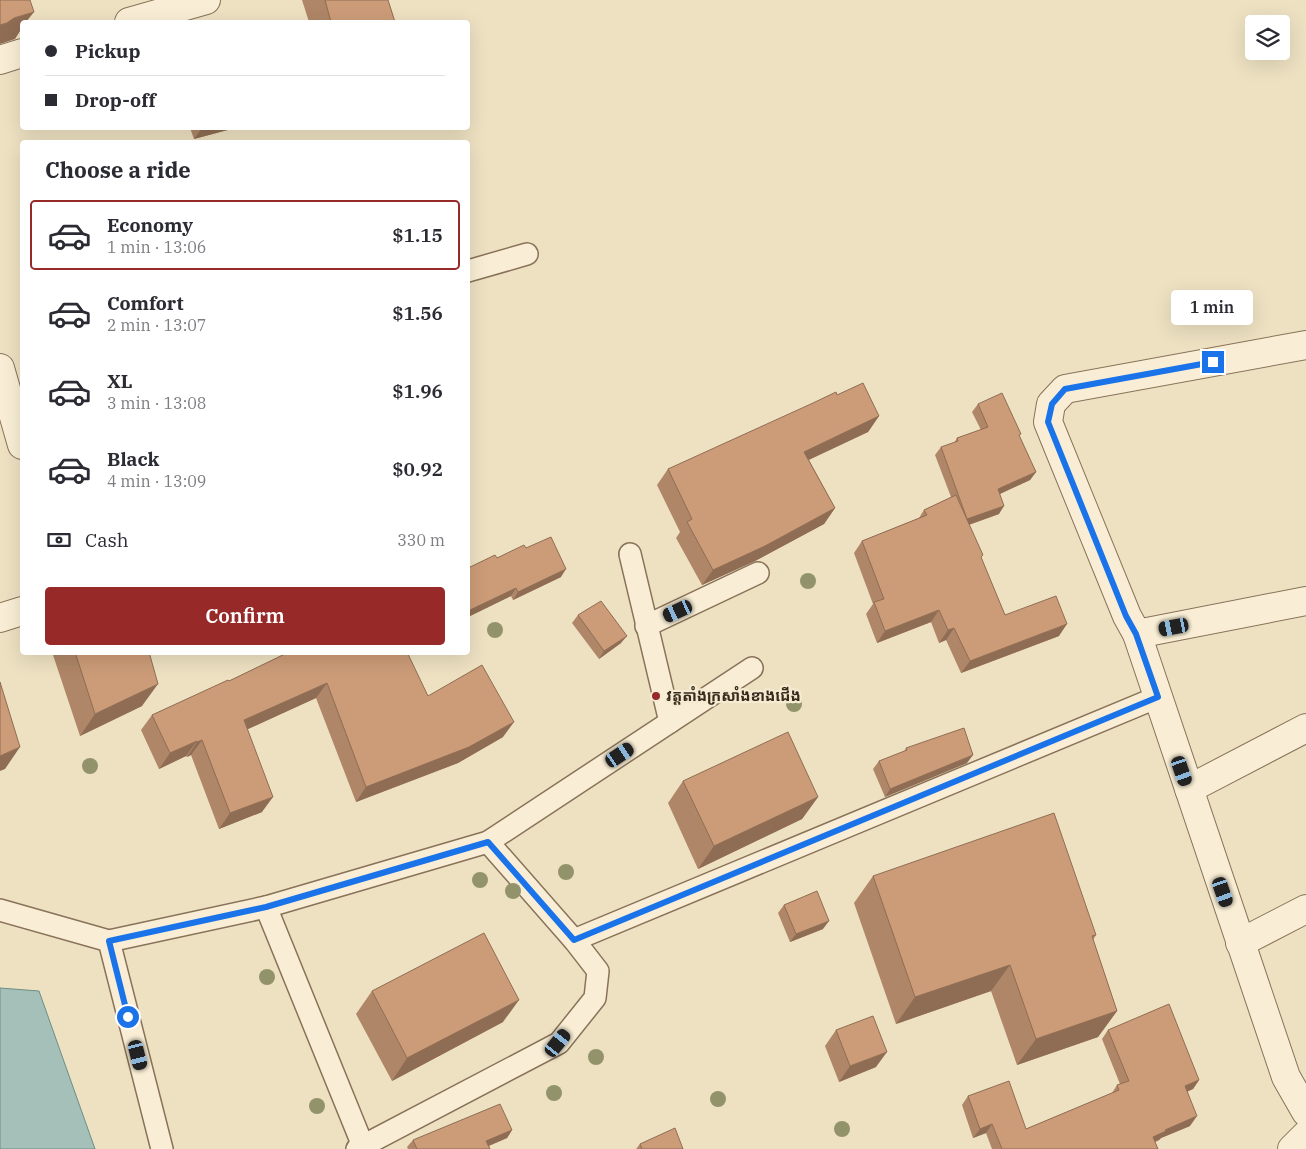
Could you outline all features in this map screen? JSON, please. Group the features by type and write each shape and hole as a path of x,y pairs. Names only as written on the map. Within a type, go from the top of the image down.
{"street":[{"path":"136,20 206,0"},
{"path":"0,60 20,54"},
{"path":"1306,346 1065,389 1052,404 1048,422 1126,616 1136,634 1286,1077 1306,1112"},
{"path":"0,368 16,400 20,430"},
{"path":"1136,634 1306,600"},
{"path":"0,618 20,612"},
{"path":"1189,789 1306,728"},
{"path":"1240,943 1306,909"},
{"path":"1292,1149 1306,1135"}],"lane":[{"path":"470,270 527,254"},
{"path":"630,554 670,722"},
{"path":"646,626 758,573"},
{"path":"0,910 109,941 266,907 488,842 752,668"},
{"path":"574,940 1158,697"},
{"path":"266,907 360,1148 558,1043 595,998 598,972 574,940 488,842"},
{"path":"109,941 162,1149"}],"water":[{"path":"0,988 39,991 95,1149 0,1149"}],"building":[{"path":"0,0 30,0 34,12 14,18 0,25"},
{"path":"325,0 388,0 394,20 330,20"},
{"path":"863,383 879,416 804,452 835,508 765,546 713,570 687,522 692,519 668,469 836,392 837,395"},
{"path":"1002,393 1036,472 998,489 1004,506 967,519 941,447 958,441 957,438 988,427 978,404"},
{"path":"956,495 983,555 981,557 1005,615 1056,596 1067,624 970,661 954,628 948,630 939,610 885,631 874,602 884,599 862,541 927,515 924,510"},
{"path":"551,537 566,569 518,592 516,588 470,610 470,567 495,555 497,558 524,545 526,548"},
{"path":"601,601 627,636 604,651 578,615"},
{"path":"76,655 150,655 158,684 95,714"},
{"path":"283,655 408,655 428,696 482,665 514,722 469,747 366,787 327,683 244,720 273,797 230,813 202,740 170,753 152,715"},
{"path":"0,682 20,747 0,756"},
{"path":"964,728 973,755 890,789 879,761 907,750 906,748"},
{"path":"788,732 818,797 714,846 683,781"},
{"path":"1054,813 1096,935 1092,936 1117,1011 1036,1039 1010,965 915,997 873,876"},
{"path":"817,891 829,921 796,934 784,905"},
{"path":"484,933 519,1000 407,1058 372,991"},
{"path":"1169,1004 1199,1080 1185,1086 1197,1116 1153,1137 1158,1149 1002,1149 992,1124 980,1129 968,1096 1009,1081 1026,1129 1119,1090 1117,1085 1129,1081 1108,1030"},
{"path":"873,1016 887,1052 850,1066 836,1030"},
{"path":"500,1104 512,1130 486,1141 490,1149 417,1149 413,1140"},
{"path":"675,1128 683,1149 642,1149 640,1144"}],"place":[{"name":"វត្តតាំងក្រសាំងខាងជើង","path":"656,696"}],"route":[{"path":"128,1017 109,941 266,907 488,842 574,940 1158,697 1136,634 1126,616 1048,422 1052,404 1065,389 1213,362"}]}
